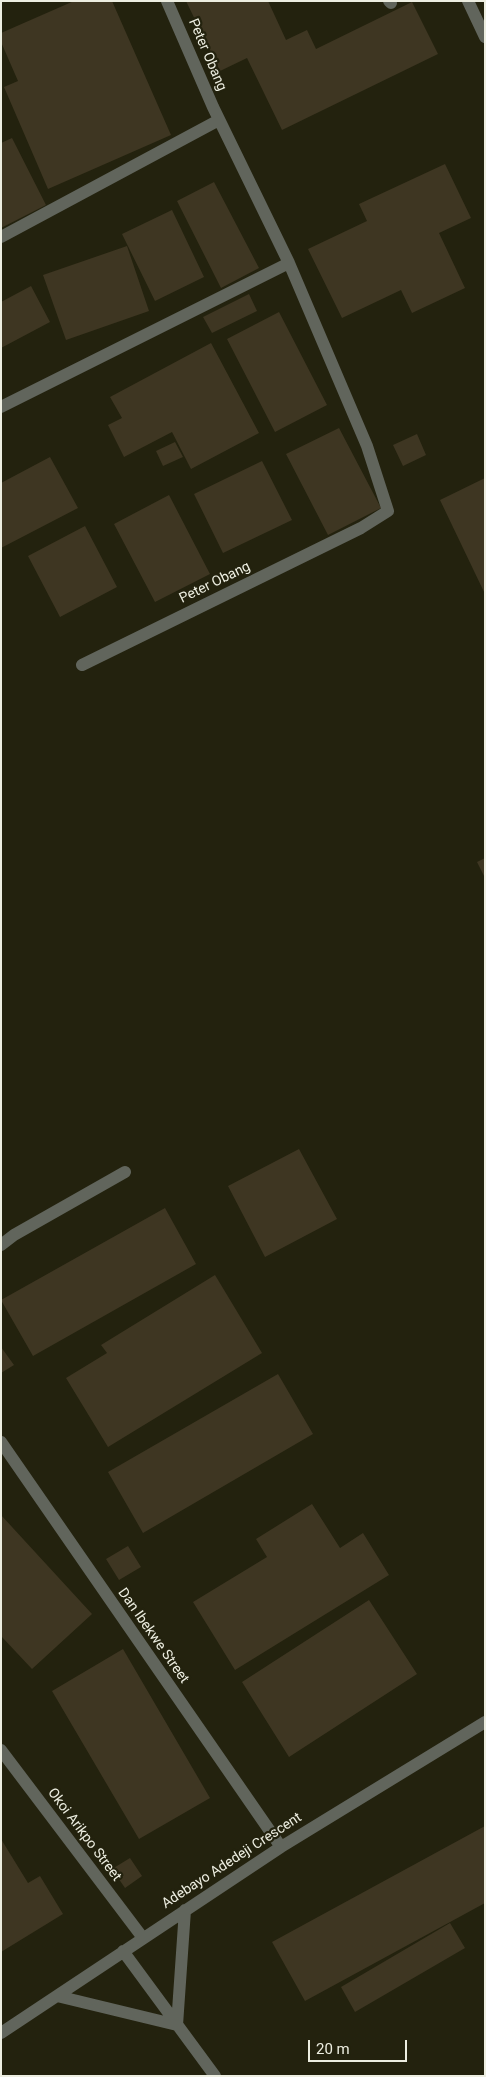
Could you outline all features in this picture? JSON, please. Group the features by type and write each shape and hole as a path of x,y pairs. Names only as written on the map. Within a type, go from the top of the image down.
{"street":[{"name":"Peter Obang","path":"82,665 361,528 388,511 367,446 289,263 219,120 167,1"},
{"path":"468,1 485,37"},
{"path":"1,237 219,120"},
{"path":"1,407 289,263"},
{"path":"1,1245 14,1235 125,1172"},
{"name":"Dan Ibekwe Street","path":"1,1442 281,1847"},
{"name":"Adebayo Adedeji Crescent","path":"1,2033 281,1847 485,1722"},
{"name":"Okoi Arikpo Street","path":"1,1750 143,1938"},
{"path":"178,2025 185,1910"},
{"path":"123,1951 215,2076"},
{"path":"56,1996 178,2025"}],"building":[{"path":"74,1 112,1 171,135 48,189 4,87 18,81 1,42 1,33"},
{"path":"186,1 268,1 286,40 307,30 316,49 412,2 438,54 282,130 247,58 220,71"},
{"path":"12,138 46,205 1,228 1,143"},
{"path":"445,164 471,218 439,233 465,288 412,313 401,290 342,318 308,249 367,221 359,204"},
{"path":"214,182 259,268 221,288 177,201"},
{"path":"172,210 204,277 155,301 122,234"},
{"path":"127,246 149,311 66,340 43,275"},
{"path":"31,286 50,322 1,348 1,302"},
{"path":"249,294 257,311 212,333 203,317"},
{"path":"279,312 327,405 275,432 227,339"},
{"path":"211,343 259,433 191,469 172,432 124,457 108,425 122,418 110,397"},
{"path":"339,428 381,508 328,535 286,454"},
{"path":"417,434 426,455 403,466 393,445"},
{"path":"175,442 183,457 163,466 156,451"},
{"path":"50,457 78,508 1,548 1,483"},
{"path":"262,461 292,520 223,553 194,494"},
{"path":"485,478 485,594 440,500"},
{"path":"169,495 210,574 155,602 114,524"},
{"path":"85,526 117,587 60,617 28,556"},
{"path":"485,858 485,878 477,862"},
{"path":"299,1149 337,1219 265,1257 228,1186"},
{"path":"165,1208 196,1264 33,1356 1,1300"},
{"path":"215,1275 262,1353 108,1447 66,1378 107,1353 101,1345"},
{"path":"1,1347 14,1365 1,1373"},
{"path":"278,1374 313,1434 143,1533 108,1472"},
{"path":"312,1504 340,1548 363,1533 389,1575 235,1670 193,1602 267,1557 256,1539"},
{"path":"1,1515 92,1614 32,1669 1,1636"},
{"path":"128,1546 141,1567 119,1580 106,1559"},
{"path":"369,1600 417,1674 289,1757 242,1682"},
{"path":"123,1649 210,1798 139,1839 52,1691"},
{"path":"485,1826 485,1903 305,2001 272,1942"},
{"path":"1,1839 28,1883 40,1876 63,1914 1,1952"},
{"path":"130,1858 142,1876 125,1888 112,1869"},
{"path":"450,1923 465,1948 355,2012 341,1987"}]}
